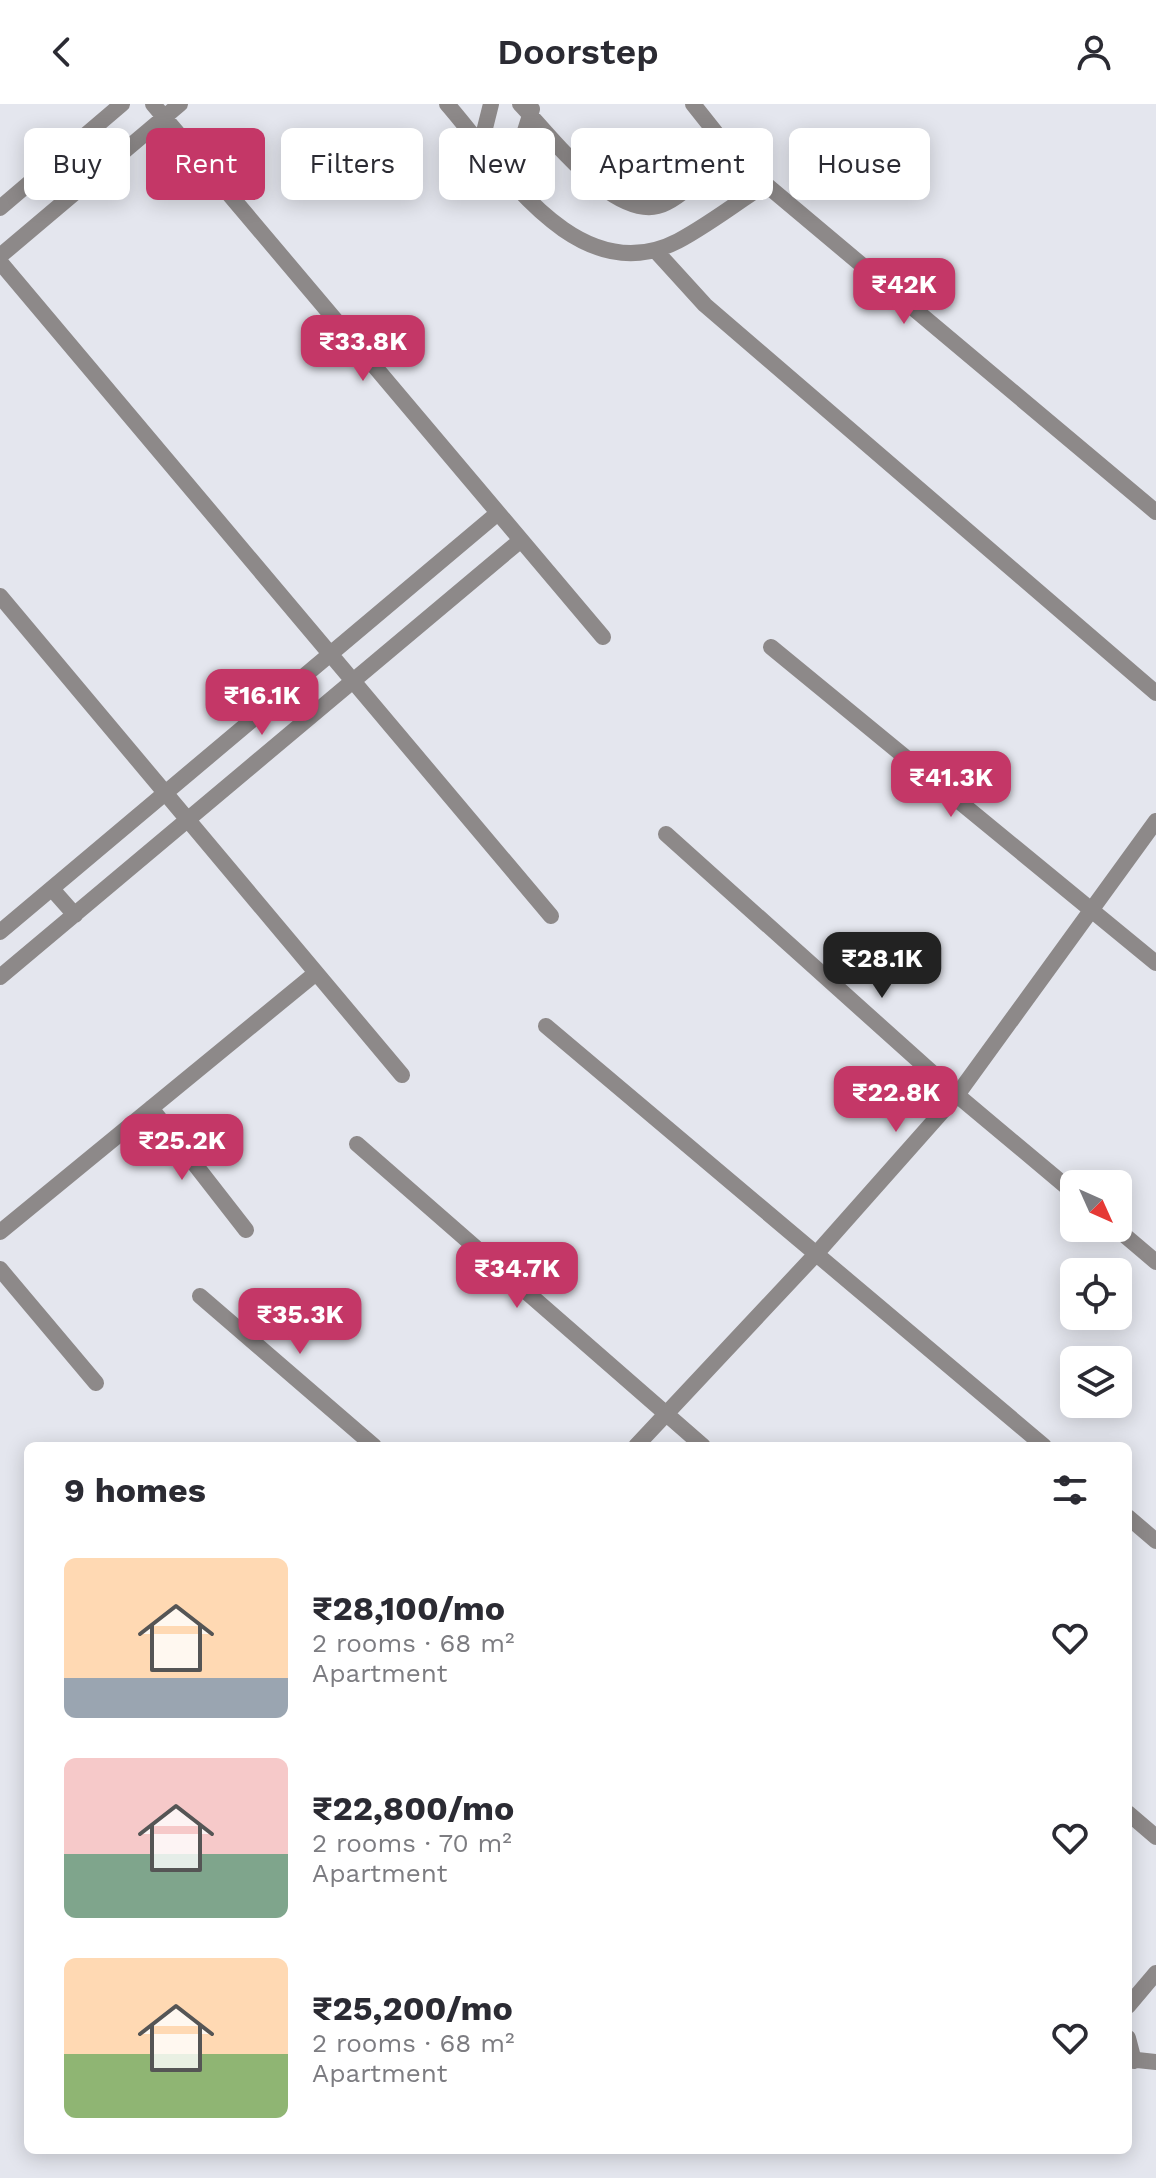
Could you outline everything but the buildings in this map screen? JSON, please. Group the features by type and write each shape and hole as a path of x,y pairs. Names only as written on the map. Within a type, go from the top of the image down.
{"street":[{"path":"0,208 122,104"},
{"path":"153,104 603,637"},
{"path":"180,104 0,259 551,916"},
{"path":"447,104 467,128"},
{"path":"485,128 491,104"},
{"path":"693,104 711,128"},
{"path":"528,108 571,152"},
{"path":"523,128 528,108"},
{"path":"773,191 1156,512"},
{"path":"532,200 569,237 626,253 655,250 677,242 741,200"},
{"path":"617,200 644,208 670,200"},
{"path":"655,250 705,305 1156,693"},
{"path":"0,932 498,513"},
{"path":"0,977 521,540"},
{"path":"0,596 402,1075"},
{"path":"771,647 1094,909 1156,963"},
{"path":"640,1442 816,1254 957,1095 1156,821"},
{"path":"666,834 957,1095 1060,1181"},
{"path":"52,889 75,915"},
{"path":"0,1232 316,973"},
{"path":"546,1026 1039,1442"},
{"path":"151,1108 246,1230"},
{"path":"357,1144 699,1442"},
{"path":"1132,1242 1156,1262"},
{"path":"0,1269 96,1383"},
{"path":"200,1296 369,1442"},
{"path":"1132,1520 1156,1541"},
{"path":"1132,1816 1156,1837"},
{"path":"1132,2001 1156,1973"},
{"path":"1132,2060 1156,2062"}]}
